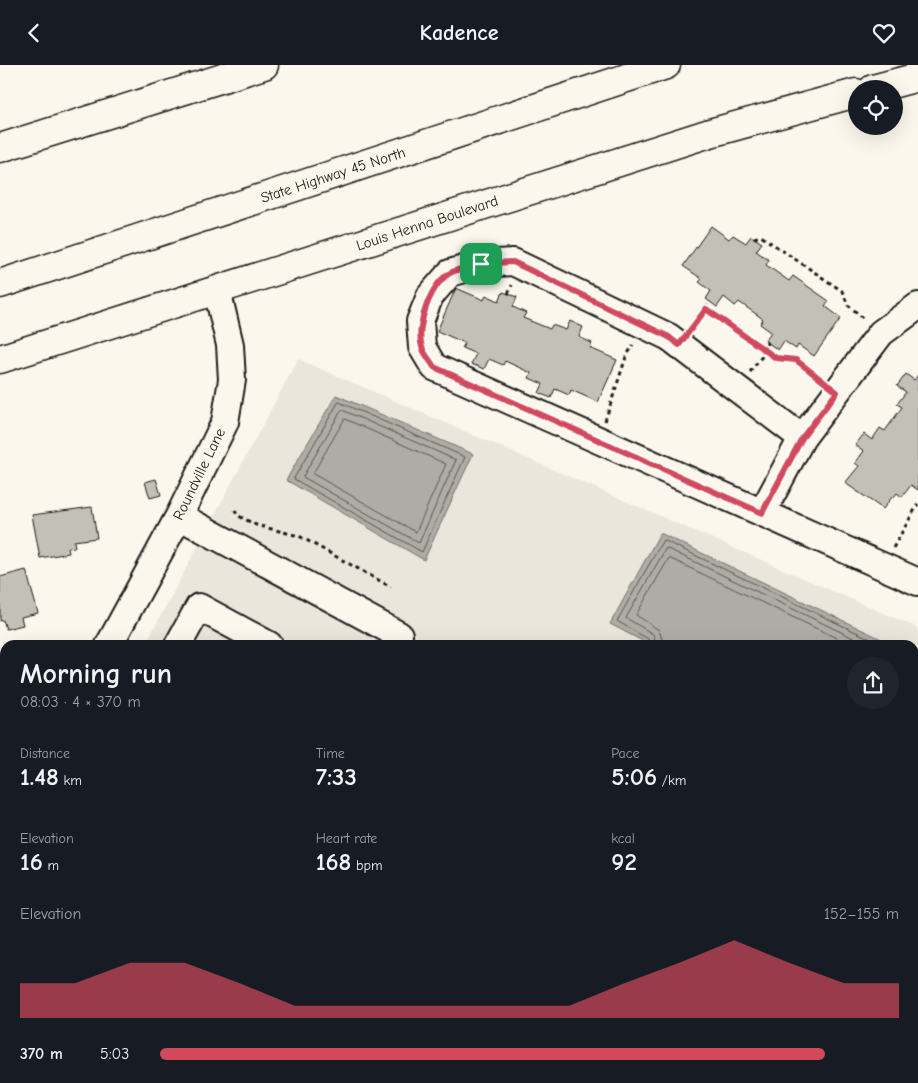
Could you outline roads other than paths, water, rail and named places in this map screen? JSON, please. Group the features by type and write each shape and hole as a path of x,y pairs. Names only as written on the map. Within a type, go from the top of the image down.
{"main road":[{"path":"0,147 264,65"},
{"name":"State Highway 45 North","path":"0,284 666,65"},
{"path":"903,81 918,77"},
{"name":"Louis Henna Boulevard","path":"0,359 710,133 848,95"}],"street":[{"path":"802,438 669,337 513,262 481,264 450,273 430,296 420,321 422,347 434,367 918,582"},
{"name":"Roundville Lane","path":"112,640 179,516 225,422 232,380 231,354 217,290"},
{"path":"762,513 802,438 881,333 918,306"},
{"path":"179,516 400,635 397,640"},
{"path":"181,640 199,607 261,640"}],"water":[{"path":"336,395 473,454 424,560 286,480"},
{"path":"660,533 884,640 640,640 610,624"}]}
